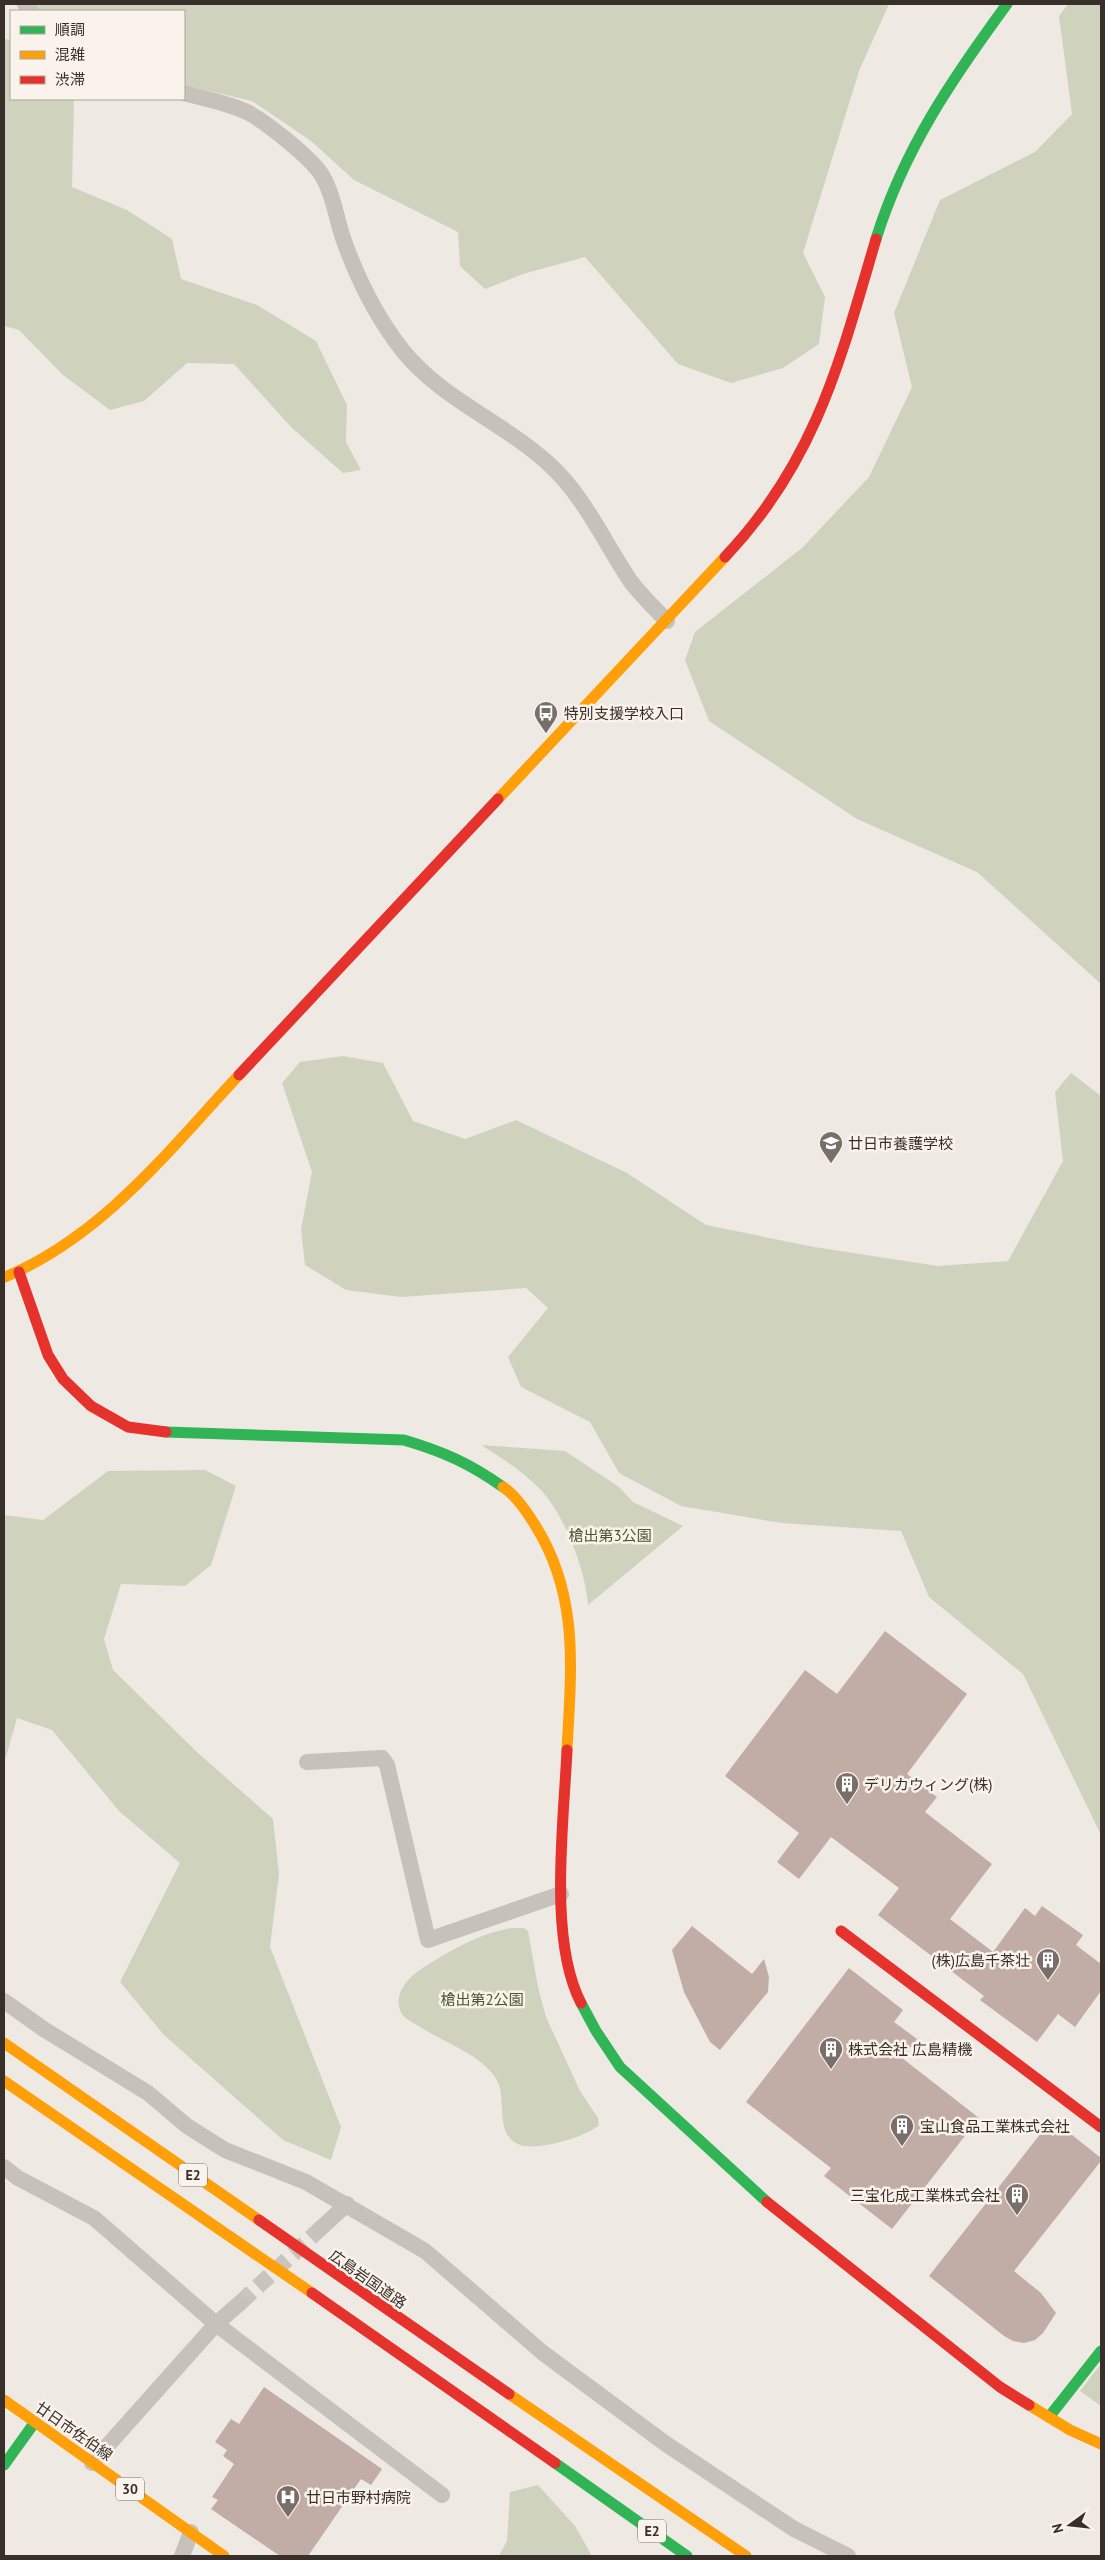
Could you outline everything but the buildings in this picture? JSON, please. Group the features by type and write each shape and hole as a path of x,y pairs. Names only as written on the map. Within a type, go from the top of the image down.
{"main road":[{"path":"4,1278 53,1255 76,1240 119,1203 749,532 794,466 828,394 894,187 910,150 952,80 1007,4"},
{"path":"19,1272 41,1337 63,1380 91,1406 128,1426 167,1432 404,1440 442,1451 473,1466 508,1490 531,1518 550,1548 562,1581 568,1618 570,1658 561,1894 568,1964 576,1993 596,2031 620,2067 760,2196 1000,2387 1049,2417 1101,2444"},
{"path":"841,1931 1101,2127"},
{"name":"広島岩国道路","path":"4,2042 447,2352 718,2536"},
{"name":"E2","path":"4,2080 363,2328 687,2556"},
{"path":"1049,2417 1101,2351"},
{"name":"廿日市佐伯線","path":"4,2400 224,2556"},
{"path":"4,2465 35,2422"},
{"path":"718,2536 746,2556"},
{"path":"718,2536 760,2556"}],"street":[{"path":"185,93 218,102 249,114 300,151 323,176 334,204 342,237 366,294 402,350 424,375 449,395 515,437 549,464 567,482 582,502 633,583 667,621"},
{"path":"307,1762 382,1758 387,1765 428,1940 561,1894"},
{"path":"4,2001 45,2030 148,2093 187,2126 225,2150 306,2182 347,2204 424,2251 543,2353 666,2444 794,2528 848,2556"},
{"path":"4,2167 18,2178 94,2218 216,2324 442,2495"},
{"path":"320,2229 347,2204"},
{"path":"92,2463 216,2324 240,2303"},
{"path":"182,2556 190,2532"}],"green space":[{"path":"32,4 889,4 859,71 803,253 825,297 819,344 783,368 731,383 678,364 585,257 523,274 485,289 460,266 458,232 354,180 311,141 252,101 185,85 185,10 39,10"},
{"path":"1068,4 1101,4 1101,984 977,872 857,819 709,721 685,660 695,632 802,548 869,477 912,387 894,313 940,200 1035,152 1072,114 1059,16"},
{"path":"4,39 10,40 10,100 74,100 72,187 127,210 172,239 181,279 257,305 316,341 347,405 346,442 361,470 343,473 291,427 234,364 187,363 144,401 110,410 63,375 19,330 4,326"},
{"path":"343,1056 383,1063 413,1121 465,1139 516,1120 627,1173 706,1225 814,1247 938,1266 1008,1261 1063,1161 1055,1092 1071,1073 1101,1096 1101,1835 1023,1674 929,1597 901,1531 781,1523 681,1506 619,1473 590,1422 521,1387 508,1357 548,1308 526,1288 401,1297 346,1290 305,1265 301,1229 312,1172 282,1083 300,1062"},
{"name":"槍出第3公園","path":"481,1445 565,1451 619,1487 633,1502 683,1526 588,1605 578,1560 565,1528 549,1500 526,1476"},
{"path":"205,1470 236,1486 211,1565 185,1586 121,1584 104,1639 113,1670 198,1753 273,1819 279,1874 270,1947 341,2127 331,2160 283,2140 164,2035 120,1982 180,1863 119,1811 52,1730 17,1718 4,1764 4,1515 43,1520 108,1471"},
{"name":"槍出第2公園","path":"512,1928 524,1928 528,1931 538,1987 546,2017 580,2091 598,2118 599,2125 593,2130 573,2138 538,2146 520,2145 511,2140 503,2124 499,2085 488,2068 469,2054 407,2019 399,2008 402,1989 410,1978 420,1970 464,1944 488,1934"},
{"path":"1101,2364 1101,2406 1080,2391"},
{"path":"538,2485 575,2526 592,2556 499,2556 507,2541 510,2492"}],"tunnel":[{"path":"240,2303 320,2229"}],"traffic: fast":[{"path":"876,239 887,206 915,145 931,116 967,60 1007,4"},
{"path":"166,1432 404,1440 456,1459 503,1487"},
{"path":"581,2003 596,2031 620,2067 767,2202"},
{"path":"1049,2417 1101,2351"},
{"path":"4,2465 35,2422"},
{"path":"555,2463 687,2556"}],"traffic: slow":[{"path":"498,799 725,557"},
{"path":"5,1277 40,1260 73,1239 103,1215 160,1162 239,1075"},
{"path":"503,1487 517,1499 535,1525 560,1579 566,1606 569,1634 570,1691 567,1750"},
{"path":"4,2043 259,2220"},
{"path":"4,2081 312,2293"},
{"path":"509,2394 746,2556"},
{"path":"4,2400 224,2556"},
{"path":"1029,2405 1070,2430 1101,2444"}],"traffic: jam":[{"path":"725,557 756,521 782,484 803,446 821,408 836,368 876,239"},
{"path":"239,1075 498,799"},
{"path":"19,1272 48,1355 63,1379 91,1406 128,1427 166,1432"},
{"path":"567,1750 561,1845 561,1914 564,1947 571,1977 581,2003"},
{"path":"841,1931 1101,2127"},
{"path":"767,2202 1000,2387 1029,2405"},
{"path":"259,2220 509,2394"},
{"path":"312,2293 555,2463"}],"place":[{"name":"特別支援学校入口","path":"546,734"},
{"name":"廿日市養護学校","path":"831,1164"},
{"name":"デリカウィング(株)","path":"847,1805"},
{"name":"(株)広島千茶壮","path":"1048,1981"},
{"name":"株式会社 広島精機","path":"831,2070"},
{"name":"宝山食品工業株式会社","path":"902,2147"},
{"name":"三宝化成工業株式会社","path":"1017,2216"},
{"name":"廿日市野村病院","path":"288,2518"}]}
